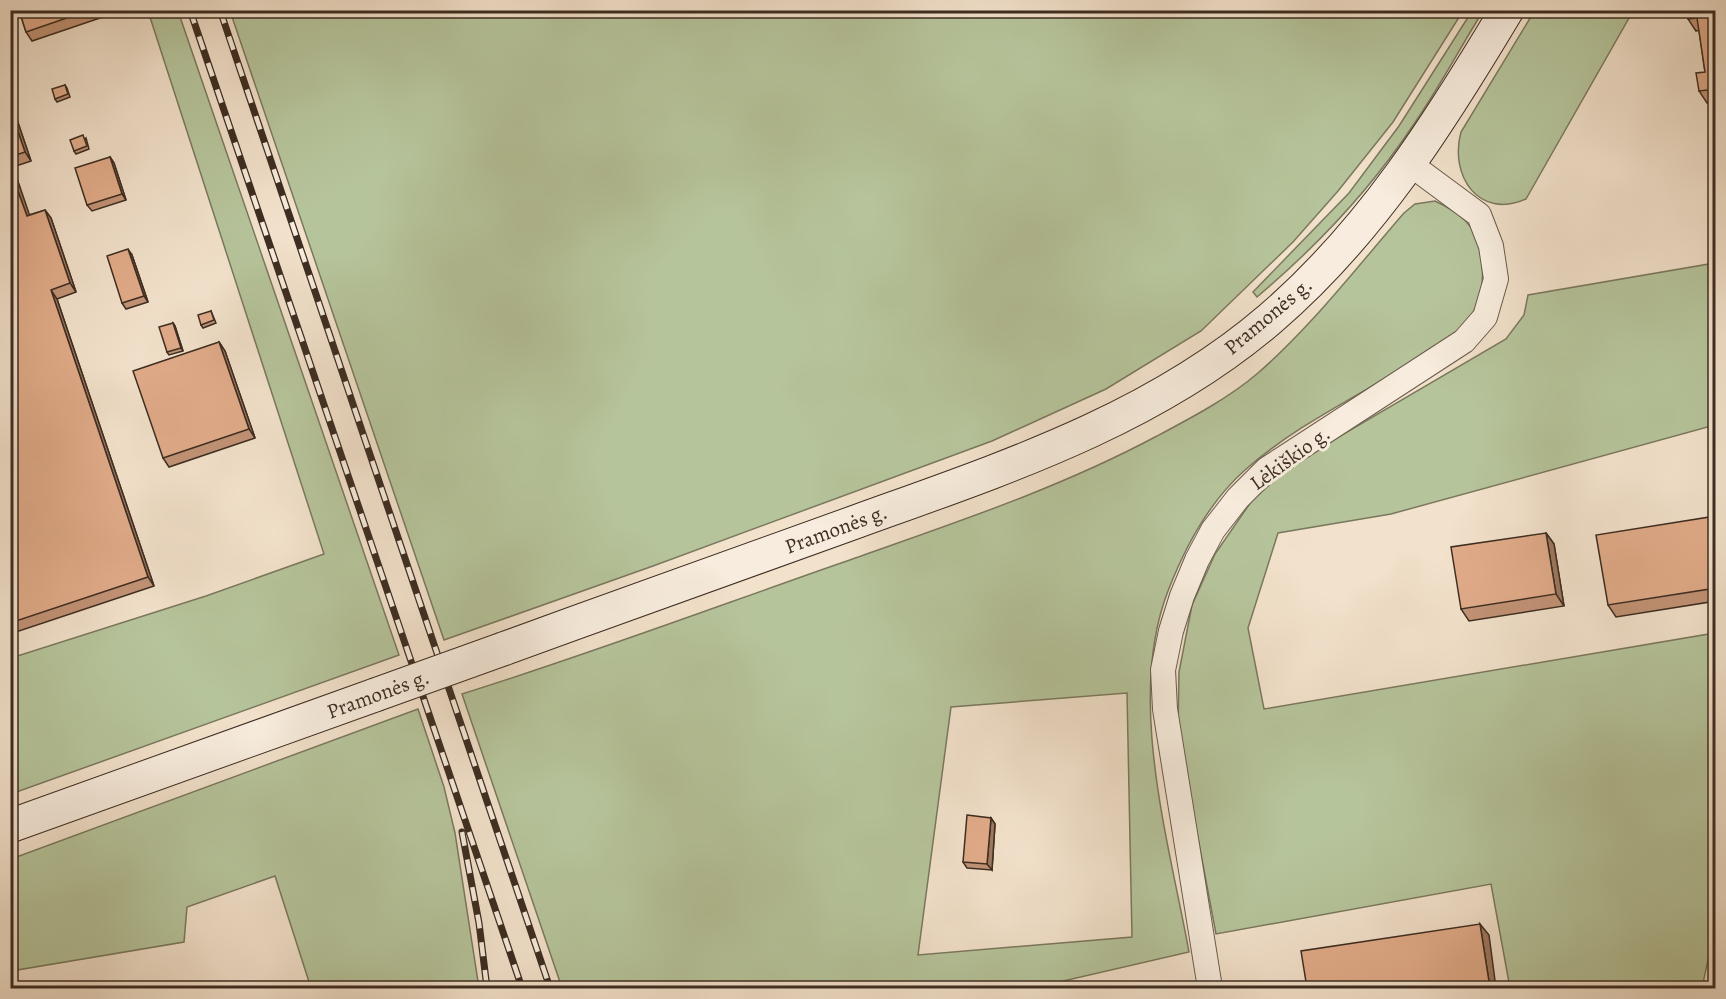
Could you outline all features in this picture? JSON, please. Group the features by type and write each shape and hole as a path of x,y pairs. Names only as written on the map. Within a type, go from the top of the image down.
{"main road":[{"name":"Pramonės g.","path":"10,826 1001,470 1116,419 1192,375 1269,320 1337,253 1410,164 1508,10"}],"street":[{"name":"Lėkiškio g.","path":"1210,988 1165,709 1163,670 1171,631 1197,560 1213,530 1238,498 1267,469 1464,341 1485,317 1496,279 1491,246 1479,215 1410,164"}],"green space":[{"path":"230,10 1463,11 1393,122 1338,191 1293,242 1201,331 1106,389 992,441 444,640"},
{"path":"1535,10 1633,11 1526,199 1509,204 1494,204 1482,199 1471,190 1464,178 1459,164 1458,148 1461,132"},
{"path":"148,11 178,11 399,655 11,794 11,658 206,596 324,554"},
{"path":"1472,11 1483,11 1432,96 1380,171 1342,216 1257,297 1253,292 1349,193 1399,126"},
{"path":"1435,201 1444,205 1466,221 1476,235 1483,273 1479,300 1471,316 1457,332 1421,358 1298,430 1245,470 1232,482 1210,510 1182,558 1168,591 1156,633 1151,677 1151,723 1162,818 1189,952 1033,988 562,988 462,694 605,647 961,520 1041,490 1157,436 1222,399 1258,373 1316,316 1404,213 1415,204","holes":["1127,693 1132,937 918,955 951,707"]},
{"path":"1715,263 1715,425 1391,514 1278,533 1248,628 1264,709 1715,633 1716,922 1702,988 1510,988 1491,884 1216,934 1178,732 1179,672 1192,605 1215,554 1253,499 1299,460 1506,339 1524,315 1528,295"},
{"path":"418,709 444,787 455,833 479,988 311,988 275,876 187,907 184,942 11,971 11,859"}],"building":[{"path":"19,10 90,10 26,32"},
{"path":"1686,10 1716,10 1716,89 1699,91 1696,73 1705,72 1697,18 1688,19"},
{"path":"65,85 68,94 55,99 52,89"},
{"path":"10,108 25,152 10,157"},
{"path":"83,135 87,146 74,151 70,140"},
{"path":"110,157 122,194 87,205 75,168"},
{"path":"10,169 27,216 45,210 70,283 51,290 148,577 10,623"},
{"path":"128,249 144,296 122,303 107,256"},
{"path":"211,311 214,320 201,325 198,315"},
{"path":"173,323 181,348 167,352 159,327"},
{"path":"219,342 249,429 163,458 133,371"},
{"path":"1716,516 1716,588 1608,605 1596,535"},
{"path":"1546,533 1556,594 1461,609 1451,547"},
{"path":"967,815 991,818 987,864 963,862"},
{"path":"1480,924 1490,988 1307,988 1301,951"}],"railway":[{"path":"190,10 522,988"},
{"path":"220,10 550,988"},
{"path":"462,832 479,923 487,988"}]}
